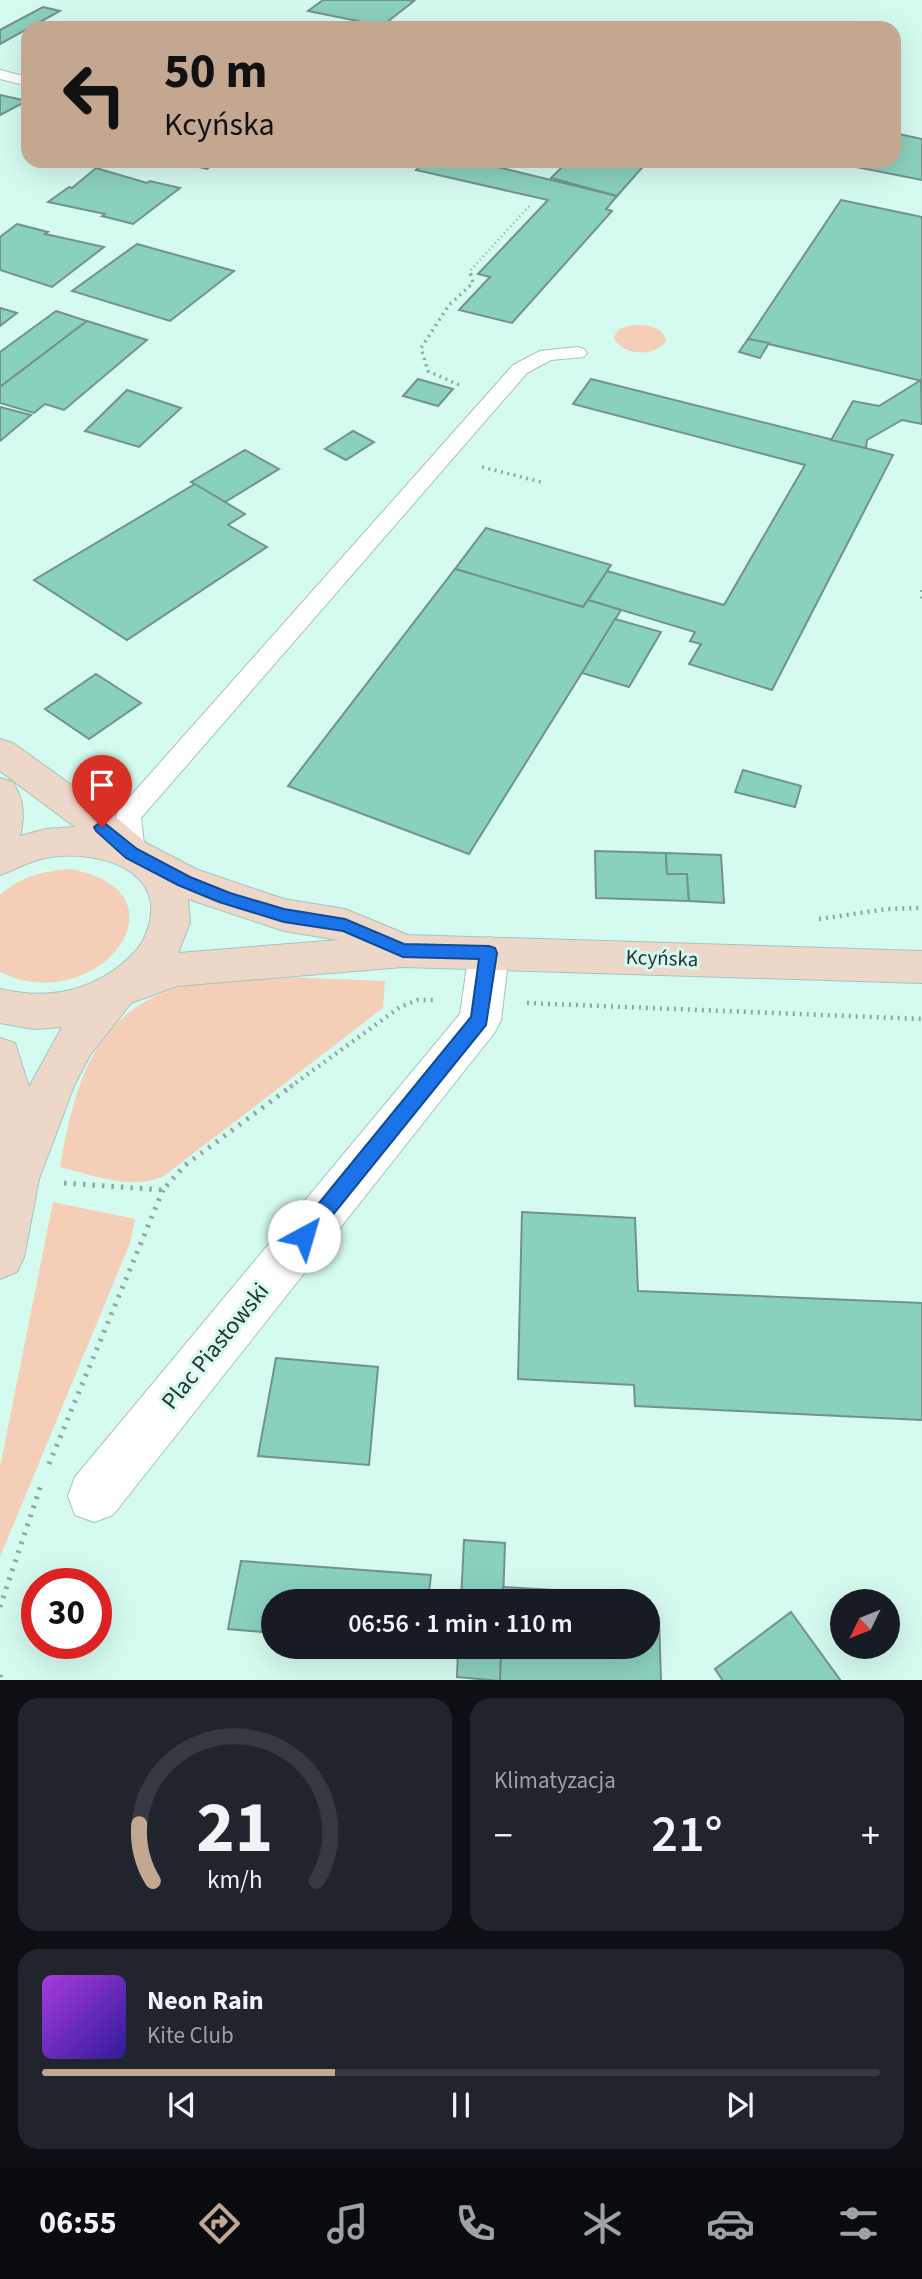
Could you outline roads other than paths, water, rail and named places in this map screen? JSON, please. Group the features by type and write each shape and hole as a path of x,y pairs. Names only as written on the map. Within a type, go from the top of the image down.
{"street":[{"path":"0,752 102,827 155,871 165,887 170,904 169,922 163,941 152,960 117,991 75,1042 53,1082 16,1179 0,1256"},
{"path":"0,792 4,799 5,820 0,838"},
{"path":"0,860 30,847 78,839 102,842 132,853"},
{"name":"Kcyńska","path":"132,853 184,881 225,897 284,915 345,925 403,951"},
{"name":"Kcyńska","path":"0,1006 42,1012 68,1010 175,970 403,951 922,967"},
{"name":"Plac Piastowski","path":"94,1496 480,1020 489,953"},
{"path":"0,1056 8,1089 16,1179"}],"lane":[{"path":"0,74 21,80"},
{"path":"132,853 128,816 496,396 531,360 556,352 577,353"}]}
